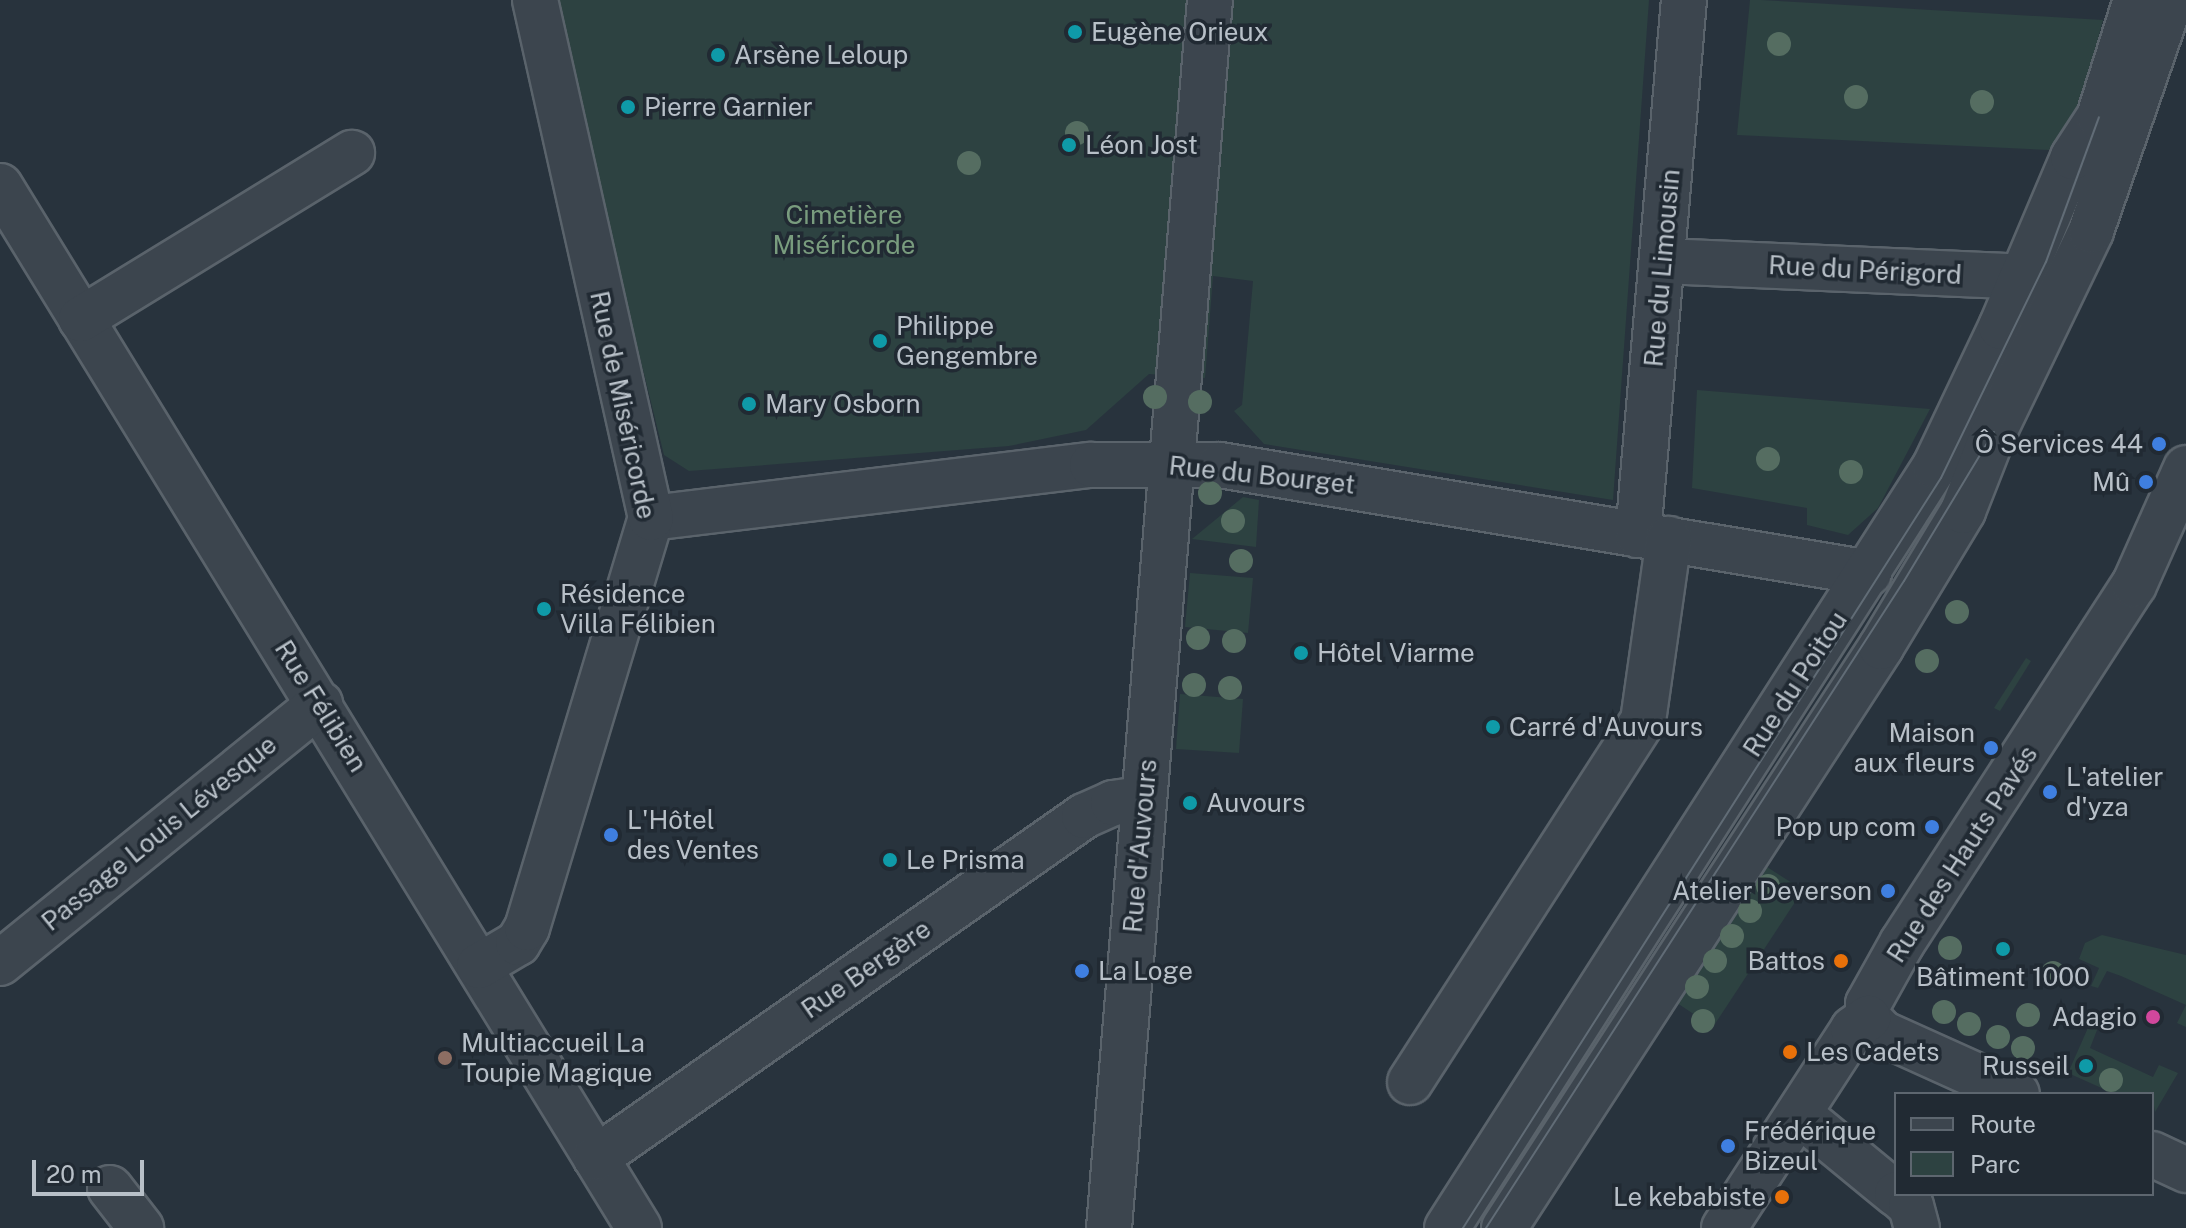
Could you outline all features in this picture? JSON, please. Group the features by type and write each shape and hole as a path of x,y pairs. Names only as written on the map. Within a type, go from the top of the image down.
{"street":[{"name":"Rue de Miséricorde","path":"479,966 518,943 527,928 651,518 535,0"},
{"name":"Rue d'Auvours","path":"1109,1228 1168,464 1210,0"},
{"name":"Rue du Limousin","path":"1410,1082 1643,721 1663,261 1684,0"},
{"name":"Rue du Poitou","path":"1447,1228 1935,466 2024,277 2073,157 2099,117 2136,0"},
{"name":"Rue du Poitou","path":"1504,1228 1889,635 1978,483 1994,432 2060,299 2117,162 2171,0"},
{"path":"81,319 352,153"},
{"name":"Rue Félibien","path":"0,186 14,240 81,319 639,1228"},
{"name":"Rue du Périgord","path":"1663,261 2024,277 2060,299"},
{"name":"Rue du Bourget","path":"651,518 1092,465 1220,465 1378,488 1869,573"},
{"name":"Rue des Hauts Pavés","path":"1724,1228 1853,1029 1868,1018 1868,1004 1902,943 2141,572 2186,468"},
{"name":"Passage Louis Lévesque","path":"0,963 320,704"},
{"name":"Rue Bergère","path":"596,1158 1084,816 1113,803 1143,799"},
{"path":"1868,1018 1882,1033 2013,1092"},
{"path":"1799,1114 1894,1192"},
{"path":"2154,1155 2186,1170"},
{"path":"110,1188 141,1228"},
{"path":"1898,1196 1911,1206 1917,1228"}],"green space":[{"name":"Cimetière Miséricorde","path":"552,0 1649,0 1613,500 1264,444 1234,411 1242,405 1253,281 1213,276 1205,378 1149,374 1086,430 1009,446 689,471 664,455"},
{"path":"1750,0 2103,20 2082,99 2049,150 1737,135"},
{"path":"1697,390 1930,409 1878,508 1848,535 1807,525 1807,508 1692,488"},
{"path":"1243,497 1259,500 1256,547 1192,539"},
{"path":"1190,573 1253,578 1248,633 1185,627"},
{"path":"2026,658 2031,661 2000,711 1994,708"},
{"path":"1180,694 1243,699 1239,753 1176,749"},
{"path":"1767,867 1803,890 1713,1027 1677,1003"},
{"path":"2102,935 2186,955 2186,1005 2107,971 2098,988 2091,986 2099,968 2079,959 2085,943"},
{"path":"2186,1005 2186,1027 2177,1023"},
{"path":"2091,1021 2099,1025 2090,1048 2153,1077 2159,1065 2178,1073 2155,1112 2154,1092 2111,1092 2068,1073"}],"tram line":[{"path":"1463,1228 1941,478 2046,262 2099,117"},
{"path":"1486,1228 1904,581 1994,432"}],"place":[{"name":"Eugène Orieux","path":"1075,32"},
{"name":"Arsène Leloup","path":"718,55"},
{"name":"Pierre Garnier","path":"628,107"},
{"name":"Léon Jost","path":"1069,145"},
{"name":"Philippe Gengembre","path":"880,341"},
{"name":"Mary Osborn","path":"749,404"},
{"name":"Ô Services 44","path":"2159,444"},
{"name":"Mû","path":"2146,482"},
{"name":"Résidence Villa Félibien","path":"544,609"},
{"name":"Hôtel Viarme","path":"1301,653"},
{"name":"Carré d'Auvours","path":"1493,727"},
{"name":"Maison aux fleurs","path":"1991,748"},
{"name":"L'atelier d'yza","path":"2050,792"},
{"name":"Auvours","path":"1190,803"},
{"name":"Pop up com","path":"1932,827"},
{"name":"L'Hôtel des Ventes","path":"611,835"},
{"name":"Le Prisma","path":"890,860"},
{"name":"Atelier Deverson","path":"1888,891"},
{"name":"Bâtiment 1000","path":"2003,949"},
{"name":"Battos","path":"1841,961"},
{"name":"La Loge","path":"1082,971"},
{"name":"Adagio","path":"2153,1017"},
{"name":"Les Cadets","path":"1790,1052"},
{"name":"Multiaccueil La Toupie Magique","path":"445,1058"},
{"name":"Russeil","path":"2086,1066"},
{"name":"Frédérique Bizeul","path":"1728,1146"},
{"name":"Le kebabiste","path":"1782,1197"}]}
